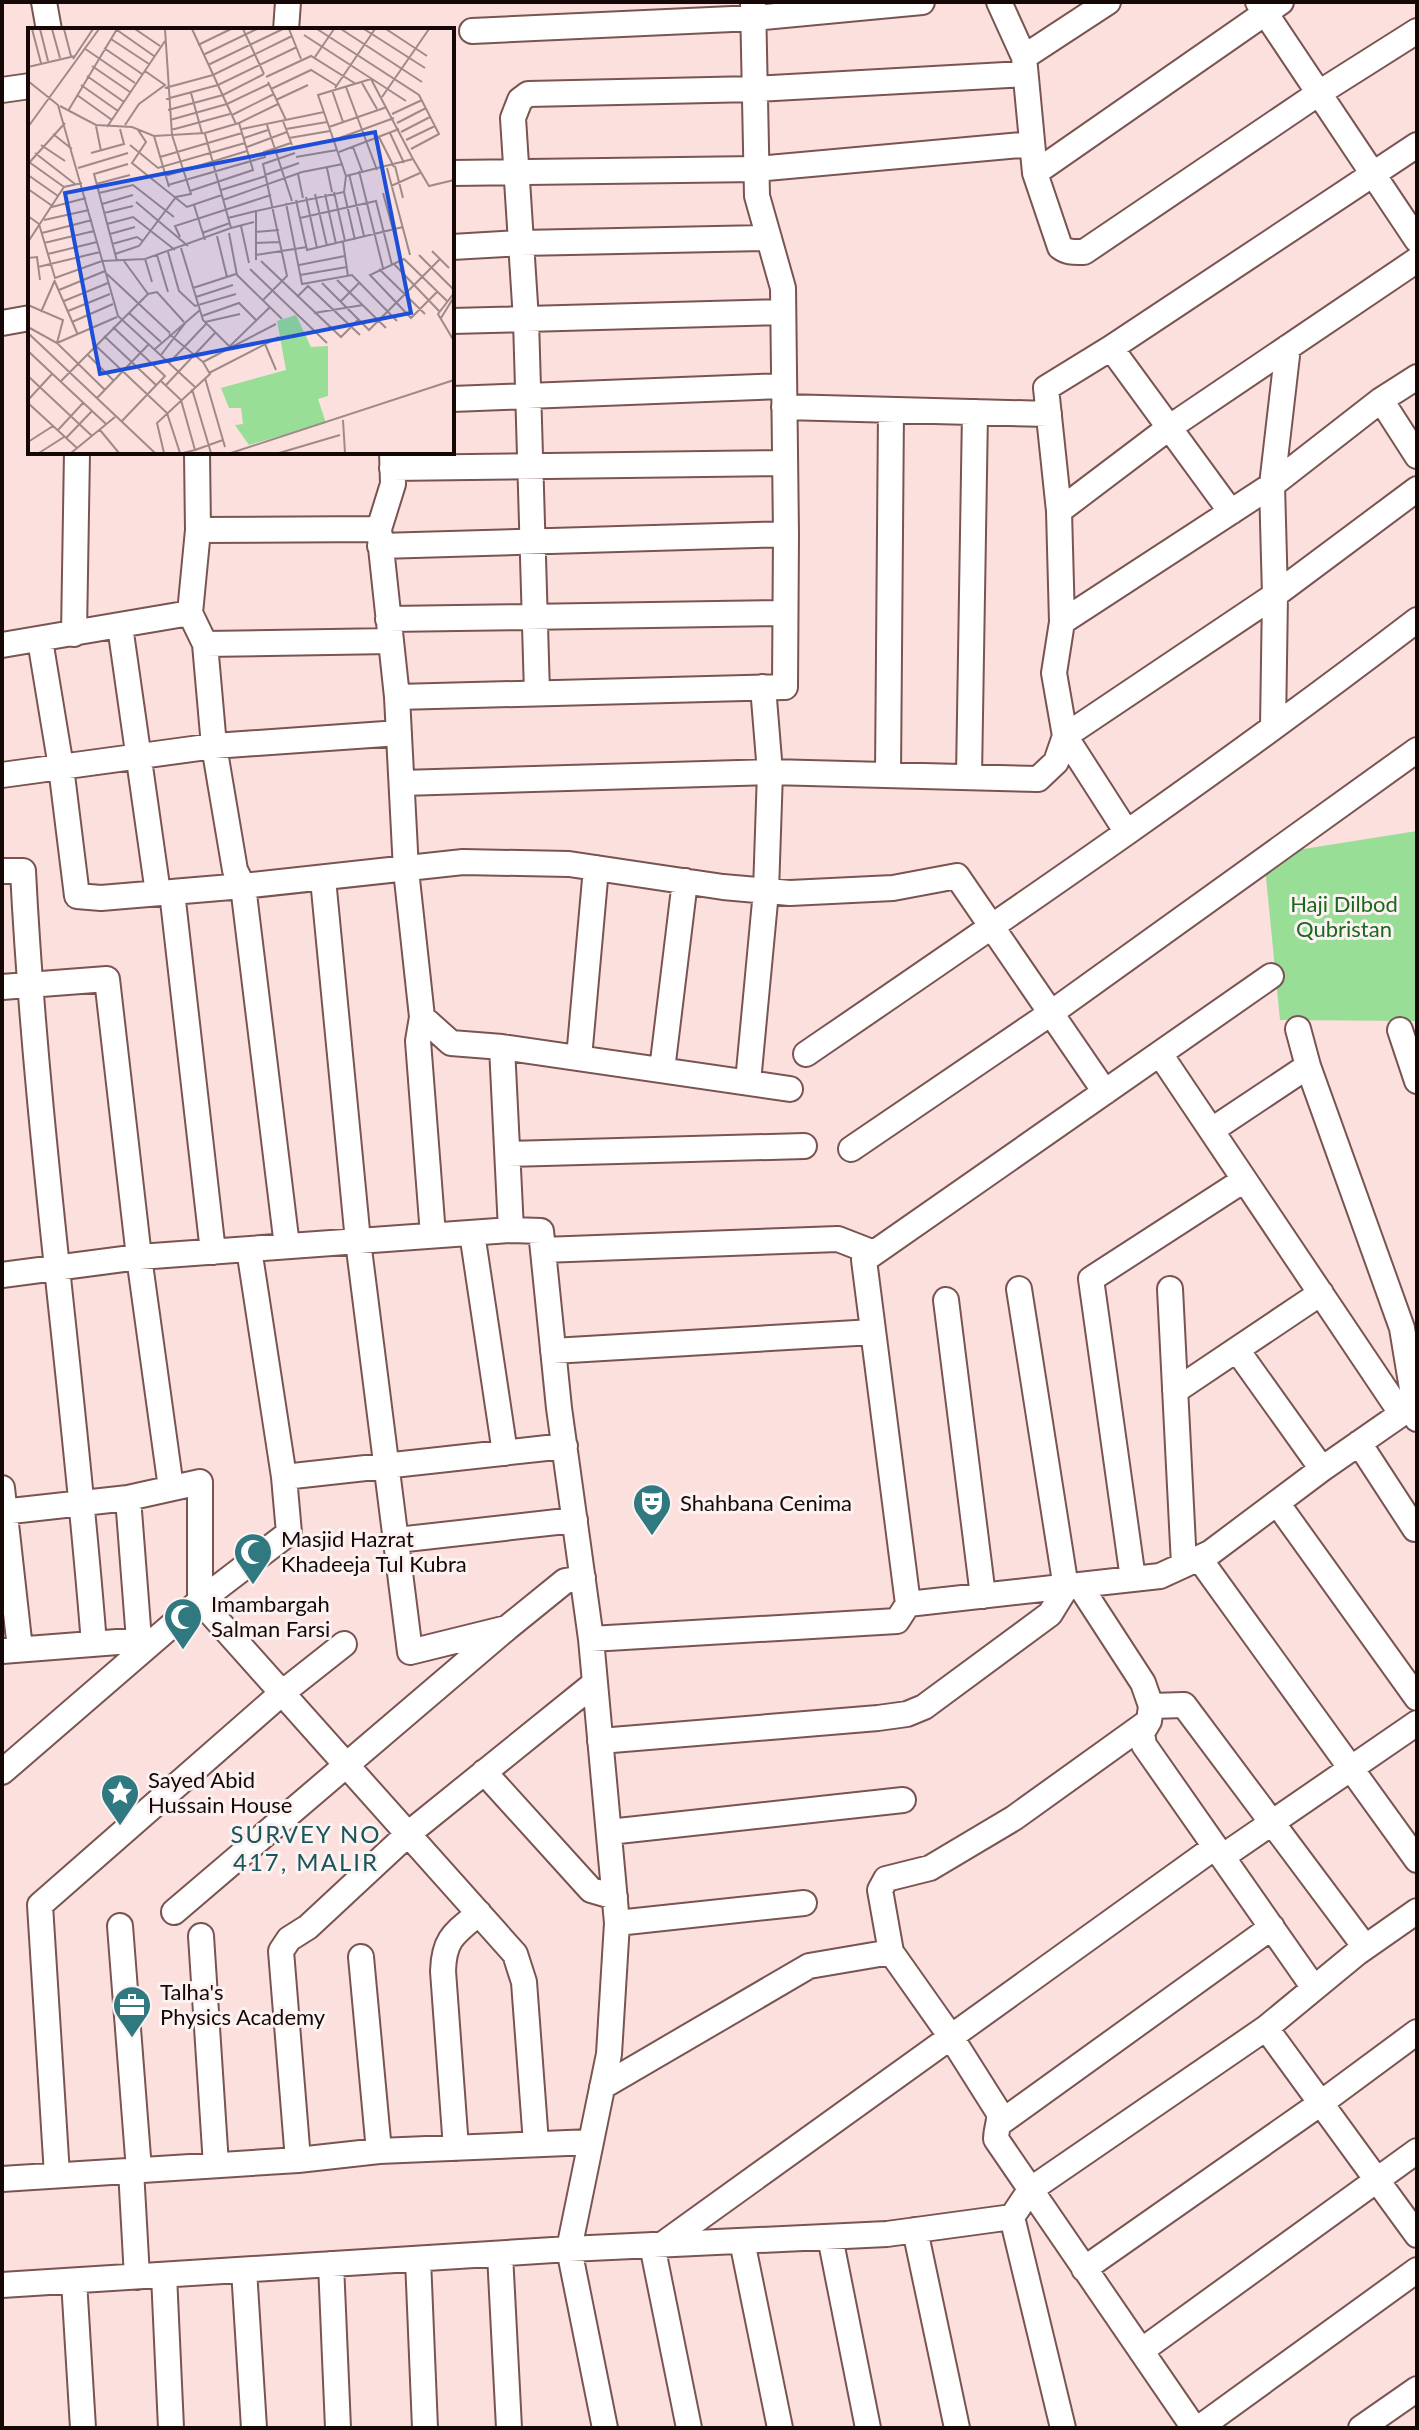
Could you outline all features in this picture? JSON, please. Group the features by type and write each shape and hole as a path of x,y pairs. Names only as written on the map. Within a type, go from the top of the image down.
{"street":[{"path":"44,2 49,28"},
{"path":"286,28 288,2"},
{"path":"472,31 754,10 922,2"},
{"path":"999,2 1025,65 1035,173 1060,247 1066,251 1084,252 1319,93 1417,31"},
{"path":"537,693 526,320 513,118 520,100 528,94 755,89 1025,65 1108,2"},
{"path":"1035,173 1268,6 1319,93 1417,240"},
{"path":"397,697 785,687 783,288 757,196 754,10"},
{"path":"2,90 28,86"},
{"path":"454,173 757,169 1032,144"},
{"path":"1126,831 1065,736 1054,673 1062,622 1059,511 1046,388 1417,145"},
{"path":"454,247 769,238"},
{"path":"1059,511 1170,427 1417,260"},
{"path":"454,321 783,312"},
{"path":"2,323 28,318"},
{"path":"1273,727 1275,595 1272,485 1288,347"},
{"path":"1111,348 1231,512"},
{"path":"1062,622 1272,485 1381,400 1417,377"},
{"path":"454,399 527,396 784,397 891,410 1049,414"},
{"path":"1381,400 1417,456"},
{"path":"888,775 891,410"},
{"path":"969,777 975,412"},
{"path":"74,634 77,454"},
{"path":"197,454 198,530 190,613 205,644 214,746 235,870 243,886 287,1246"},
{"path":"433,1235 418,1041 422,1017 406,870 397,697 380,538 393,484 392,460 530,466 785,463"},
{"path":"402,783 770,772 1038,779 1056,762 1065,736 1275,595 1417,489"},
{"path":"198,530 534,541 786,534"},
{"path":"2,645 190,613"},
{"path":"205,644 535,617 785,613"},
{"path":"806,1054 992,927 1329,688 1417,620"},
{"path":"120,626 139,756 165,892 213,1252"},
{"path":"40,640 61,767 77,896 101,898 323,879 463,862 569,864 790,893 893,888 957,876 1105,1092"},
{"path":"748,1082 766,891 770,772 763,687"},
{"path":"2,775 214,746 399,733"},
{"path":"851,1149 1051,1013 1417,750"},
{"path":"579,1058 596,868"},
{"path":"2,871 23,871 29,985 83,1504 94,1644"},
{"path":"323,879 358,1241 410,1652 507,1628"},
{"path":"662,1070 685,881"},
{"path":"591,1639 897,1621 908,1604 864,1260 1271,976"},
{"path":"2,987 107,979 139,1257 171,1488"},
{"path":"422,1017 451,1043 502,1047 790,1089"},
{"path":"1298,1029 1308,1066 1402,1328 1411,1412"},
{"path":"1400,1030 1417,1081"},
{"path":"502,1047 511,1230"},
{"path":"1160,1054 1321,1293 1411,1412"},
{"path":"1212,1130 1308,1066"},
{"path":"508,1154 804,1146"},
{"path":"1133,1579 1091,1279 1244,1180"},
{"path":"2,1275 139,1257 433,1235 541,1231 553,1351 591,1639 617,1923 609,2054 569,2249 605,2428"},
{"path":"472,1233 505,1453"},
{"path":"543,1250 838,1239 874,1253"},
{"path":"2,1772 148,1640 289,1533 284,1477 249,1249"},
{"path":"1019,1289 1073,1587 1143,1683 1150,1713 1142,1733 1144,1745 1314,1988"},
{"path":"1170,1289 1175,1391 1192,1562 1417,1860"},
{"path":"1175,1391 1321,1293"},
{"path":"946,1300 983,1596"},
{"path":"553,1351 873,1332"},
{"path":"1237,1350 1322,1469"},
{"path":"908,1604 1160,1576 1210,1553 1359,1443 1411,1412"},
{"path":"1359,1443 1417,1529"},
{"path":"284,1477 565,1446"},
{"path":"148,1640 11,1650 3,1504 83,1504 128,1498 200,1482 200,1601 515,1954 524,1982 536,2143"},
{"path":"128,1498 148,1640"},
{"path":"1277,1503 1417,1698"},
{"path":"397,1540 575,1520"},
{"path":"174,1912 507,1628 565,1581 583,1578"},
{"path":"600,1741 907,1714 924,1707 1050,1614 1073,1587"},
{"path":"57,2175 40,1905 282,1693 344,1644"},
{"path":"298,2160 281,1951 289,1939 308,1927 408,1834 595,1683"},
{"path":"1365,1947 1184,1705 1150,1713 1014,1818 930,1868 886,1879 880,1890 891,1952 951,2037 999,2113 996,2139 1196,2428 1417,2270"},
{"path":"657,2245 1219,1852 1272,1823 1417,1723"},
{"path":"484,1772 591,1890 615,1897"},
{"path":"609,1832 903,1800"},
{"path":"617,1923 804,1903"},
{"path":"1063,2428 1012,2217 1030,2190 1266,2028 1365,1947 1417,1911"},
{"path":"456,2148 443,1953 449,1941 479,1913"},
{"path":"120,1926 135,2170 137,2277"},
{"path":"1000,2123 1272,1927"},
{"path":"201,1936 216,2165"},
{"path":"602,2087 809,1966 891,1952"},
{"path":"361,1957 379,2151"},
{"path":"1266,2028 1417,2235"},
{"path":"1084,2269 1417,2032"},
{"path":"2,2179 298,2160 379,2151 591,2142"},
{"path":"1141,2351 1417,2151"},
{"path":"2,2285 569,2249 830,2237 1012,2217"},
{"path":"915,2230 957,2428"},
{"path":"830,2237 868,2428"},
{"path":"742,2241 780,2428"},
{"path":"657,2245 689,2428"},
{"path":"500,2254 509,2428"},
{"path":"418,2259 425,2428"},
{"path":"331,2264 338,2428"},
{"path":"244,2270 254,2428"},
{"path":"164,2275 171,2428"},
{"path":"74,2281 83,2428"},
{"path":"1361,2428 1417,2389"}],"green space":[{"name":"Haji Dilbod Qubristan","path":"1417,831 1417,1021 1280,1020 1265,867 1278,853"}],"place":[{"name":"Shahbana Cenima","path":"652,1537"},
{"name":"Masjid Hazrat Khadeeja Tul Kubra","path":"253,1586"},
{"name":"Imambargah Salman Farsi","path":"183,1651"},
{"name":"Sayed Abid Hussain House","path":"120,1827"},
{"name":"Talha's Physics Academy","path":"132,2039"}],"district":[{"name":"SURVEY NO 417, MALIR","path":"306,1849"}]}
